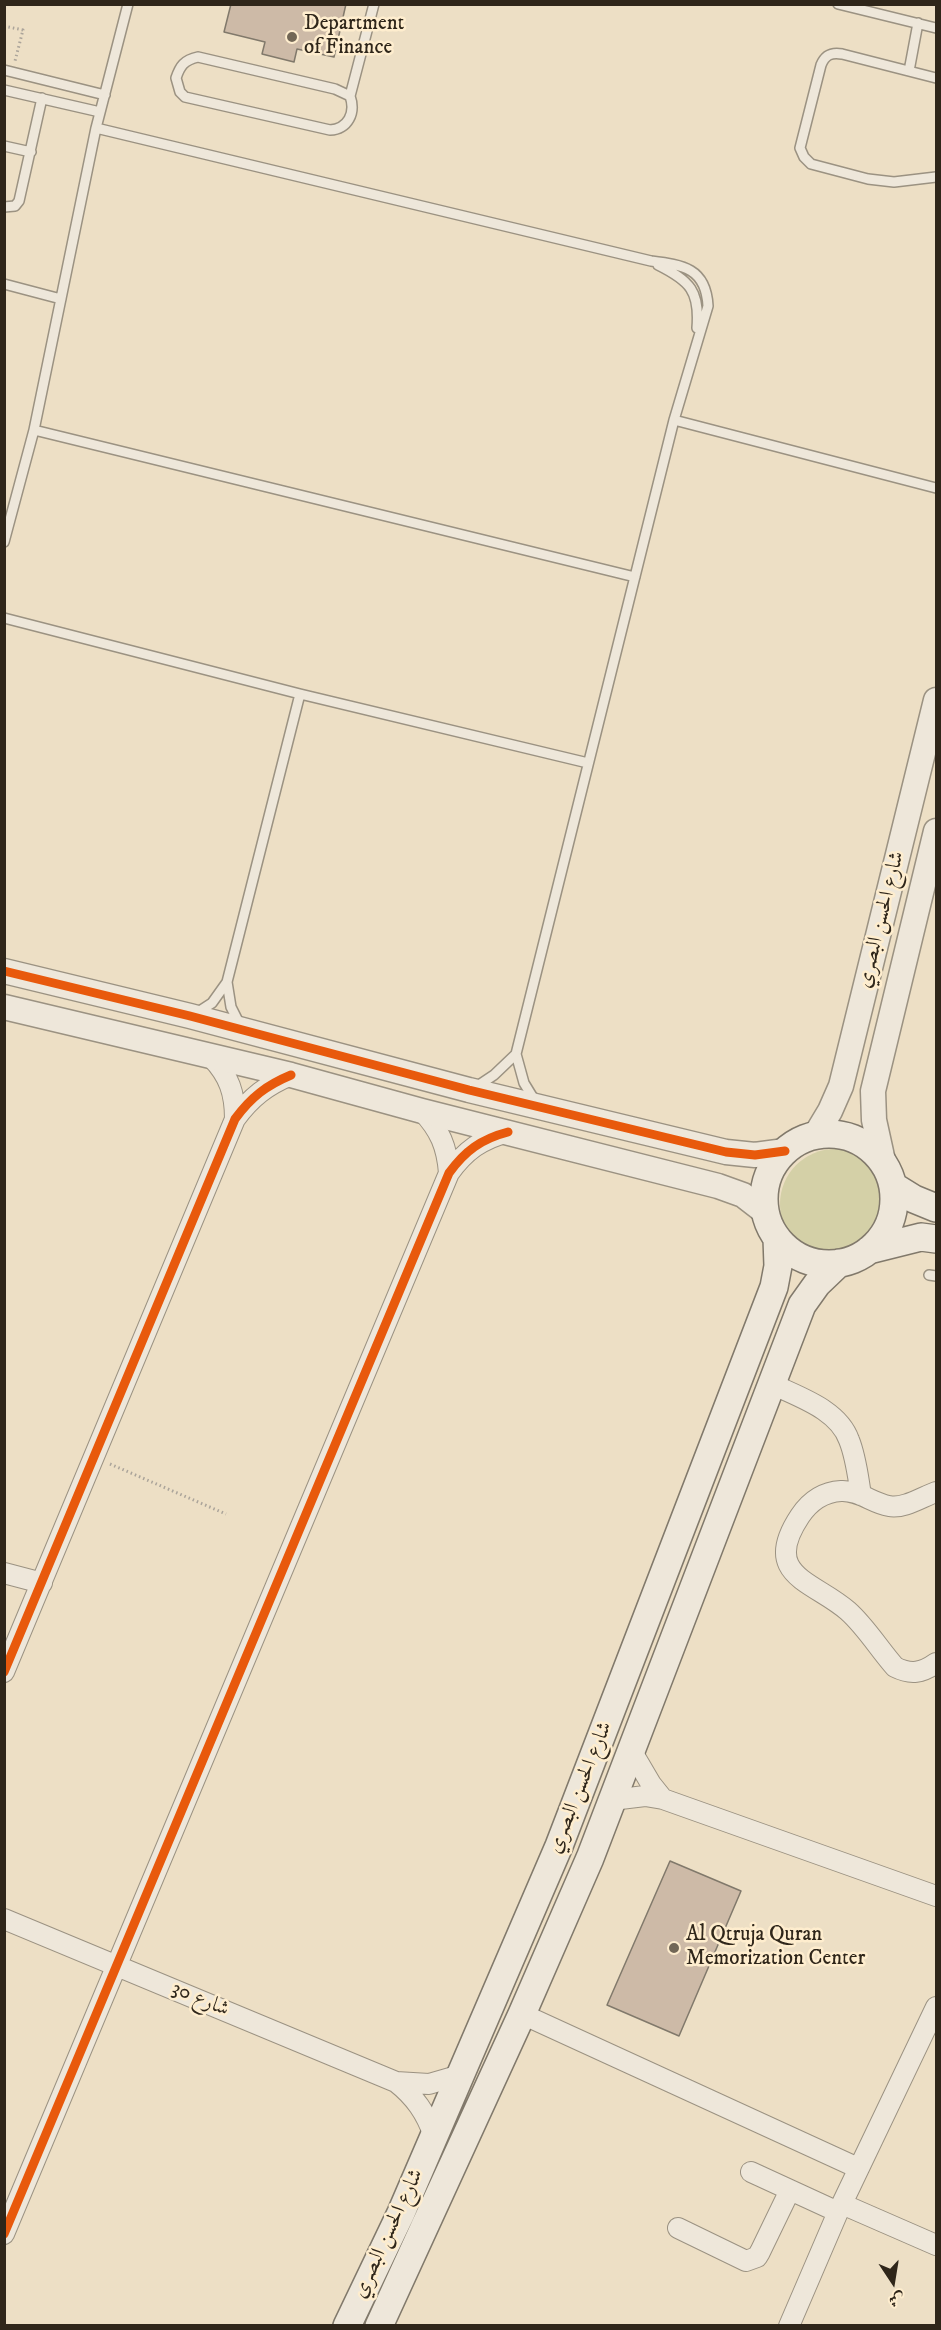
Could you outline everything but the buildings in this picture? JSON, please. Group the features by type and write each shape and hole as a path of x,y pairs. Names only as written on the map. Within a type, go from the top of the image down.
{"main road":[{"path":"869,1251 882,1237 890,1222 894,1204 893,1186 883,1161 853,1138 834,1134 815,1136 785,1151 774,1164 767,1179 764,1195 765,1212 777,1238 789,1250 804,1259 821,1263 839,1263 855,1259 869,1251 921,1237 936,1239"},
{"path":"893,1186 936,1208"},
{"name":"شارع الحسن البصري","path":"347,2325 401,2212 559,1846 774,1287 778,1266 777,1238"},
{"name":"شارع الحسن البصري","path":"379,2325 522,2014 612,1800 802,1305 817,1284 839,1263"},
{"path":"401,2212 406,2215 408,2221 389,2264 392,2271 402,2277"},
{"path":"361,2294 374,2302 365,2325"}],"street":[{"name":"شارع الحسن البصري","path":"815,1136 841,1086 936,700"},
{"name":"شارع الحسن البصري","path":"883,1161 874,1120 873,1090 936,831"},
{"path":"4,971 190,1016 541,1108 740,1154 785,1151"},
{"path":"4,1007 291,1075 724,1188 742,1196 765,1212"},
{"path":"212,1058 223,1070 231,1085 235,1102 235,1119"},
{"path":"4,1672 235,1119 259,1091 291,1075"},
{"path":"422,1111 434,1123 443,1139 448,1156 449,1173"},
{"path":"4,2234 449,1173 459,1158 473,1146 489,1137 508,1132"},
{"path":"772,1384 811,1403 838,1421 850,1440 861,1495"},
{"path":"936,1492 901,1506 889,1506 843,1491 825,1494 809,1504 798,1518 787,1549 788,1562 794,1574 848,1611 895,1667 904,1672 915,1673 925,1671 936,1663"},
{"path":"4,1573 42,1583"},
{"path":"631,1750 663,1799"},
{"path":"612,1800 645,1796 663,1799 936,1896"},
{"name":"شارع 30","path":"4,1919 396,2082 420,2106 429,2120 434,2136"},
{"path":"789,2325 858,2168 936,2007"},
{"path":"522,2014 858,2168"},
{"name":"شارع 30","path":"396,2082 429,2084 460,2075"},
{"path":"752,2172 790,2190 936,2245"},
{"path":"678,2228 746,2260 752,2260 760,2252 790,2190"}],"lane":[{"path":"4,542 34,430 96,128 128,4"},
{"path":"350,96 335,89 198,57 182,64 176,78 180,92 185,97 338,130 345,126 353,104 350,96 374,4"},
{"path":"838,4 936,28"},
{"path":"909,71 918,23"},
{"path":"936,78 835,53 829,54 823,58 800,147 804,157 811,164 868,179 894,182 936,177"},
{"path":"8,71 105,95"},
{"path":"4,90 100,112"},
{"path":"4,207 15,206 20,201 42,98"},
{"path":"96,128 651,261 689,285 698,305 697,339 674,420 516,1054 524,1083 541,1108"},
{"path":"4,146 30,152"},
{"path":"4,284 61,299"},
{"path":"674,420 936,488"},
{"path":"34,430 635,577"},
{"path":"4,618 300,694 588,762"},
{"path":"190,1016 202,1011 212,1003 227,982 300,694"},
{"path":"227,982 231,1007 243,1030"},
{"path":"469,1090 494,1075 516,1054"}],"path":[{"path":"4,26 23,30 8,71"},
{"path":"94,1458 226,1514"}],"shaded area":[{"path":"835,1149 856,1154 874,1165 885,1183 890,1204 885,1225 874,1243 856,1254 835,1259 814,1254 796,1243 785,1225 780,1204 785,1183 796,1165 814,1154"}],"cycle path":[{"path":"4,971 190,1016 469,1090 726,1152 755,1155 785,1151"},
{"path":"4,1672 235,1119 260,1092 291,1075"},
{"path":"4,2234 449,1173 474,1147 508,1132"}],"place":[{"name":"Department of Finance","path":"292,37"},
{"name":"Al Qtruja Quran Memorization Center","path":"674,1948"}]}
